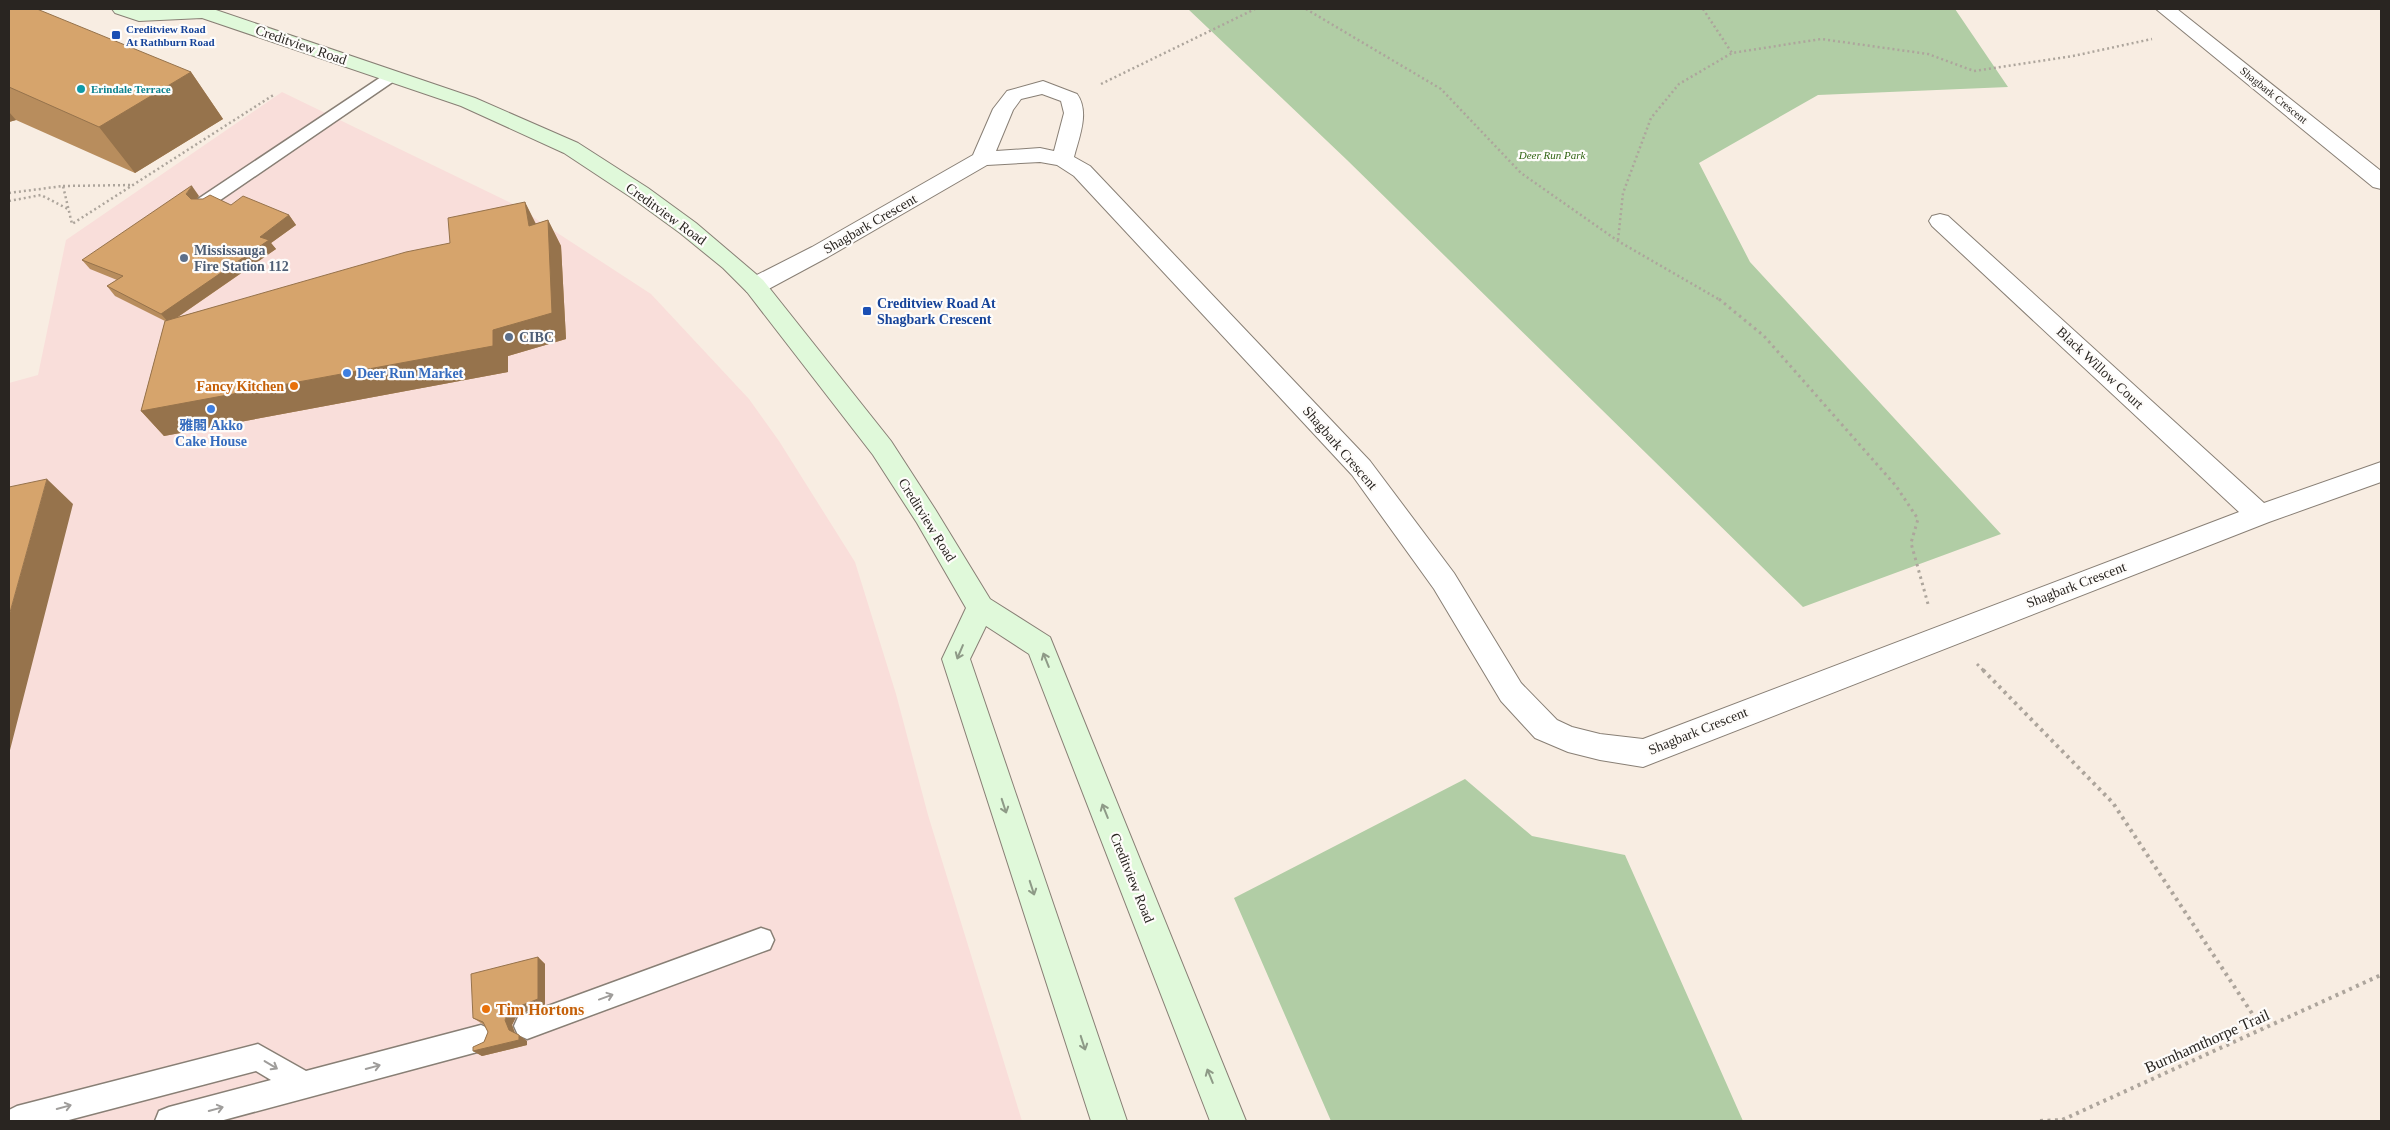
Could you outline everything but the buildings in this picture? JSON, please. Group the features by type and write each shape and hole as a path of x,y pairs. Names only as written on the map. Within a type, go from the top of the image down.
{"main road":[{"name":"Creditview Road","path":"122,9 139,15 203,10 468,102 571,148 640,193 688,228 731,263 755,286 882,448 926,516 980,607 1040,646 1228,1121"},
{"path":"980,607 956,659 1110,1121"}],"street":[{"name":"Shagbark Crescent","path":"2165,9 2381,182"},
{"path":"982,159 1003,110 1014,96 1043,87 1070,98 1074,113 1064,159"},
{"name":"Shagbark Crescent","path":"755,286 820,252 982,159 1040,155 1064,159 1082,171 1361,468 1444,581 1512,692 1546,729 1568,739 1592,745 1643,753 2260,515 2381,472"},
{"name":"Black Willow Court","path":"1940,221 2260,515"}],"lane":[{"path":"204,203 392,76"},
{"path":"527,1026 761,940"},
{"path":"169,1121 481,1038"},
{"path":"17,1120 258,1057 304,1085"}],"path":[{"path":"1070,98 1255,9"},
{"path":"1306,9 1441,89 1477,130 1521,173 1618,241 1714,295 1764,336 1896,486 1918,519 1911,543 1930,613 1948,634 2113,803 2263,1030"},
{"path":"1703,9 1732,53"},
{"path":"1618,241 1623,193 1651,118 1679,84 1732,53 1820,39 1928,54 1974,71 2073,56 2192,30"},
{"path":"63,186 72,224 275,94"},
{"path":"9,193 63,186 134,185"},
{"path":"9,201 41,195 69,210"},
{"name":"Burnhamthorpe Trail","path":"2040,1121 2062,1120 2381,975"}],"shaded area":[{"path":"282,92 513,204 651,294 749,399 779,441 855,562 896,694 928,815 1022,1121 9,1121 9,383 38,375 66,240"}],"green space":[{"name":"Deer Run Park","path":"1188,9 1955,9 2008,87 1818,95 1699,163 1750,262 2001,534 1803,607 1347,160"},
{"path":"1465,779 1532,836 1625,855 1743,1121 1331,1121 1234,898"}],"place":[{"name":"Creditview Road At Rathburn Road","path":"116,35"},
{"name":"Erindale Terrace","path":"81,89"},
{"name":"Mississauga Fire Station 112","path":"184,258"},
{"name":"Creditview Road At Shagbark Crescent","path":"867,311"},
{"name":"CIBC","path":"509,337"},
{"name":"Deer Run Market","path":"347,373"},
{"name":"Fancy Kitchen","path":"294,386"},
{"name":"雅閣 Akko Cake House","path":"211,409"},
{"name":"Tim Hortons","path":"486,1009"}]}
